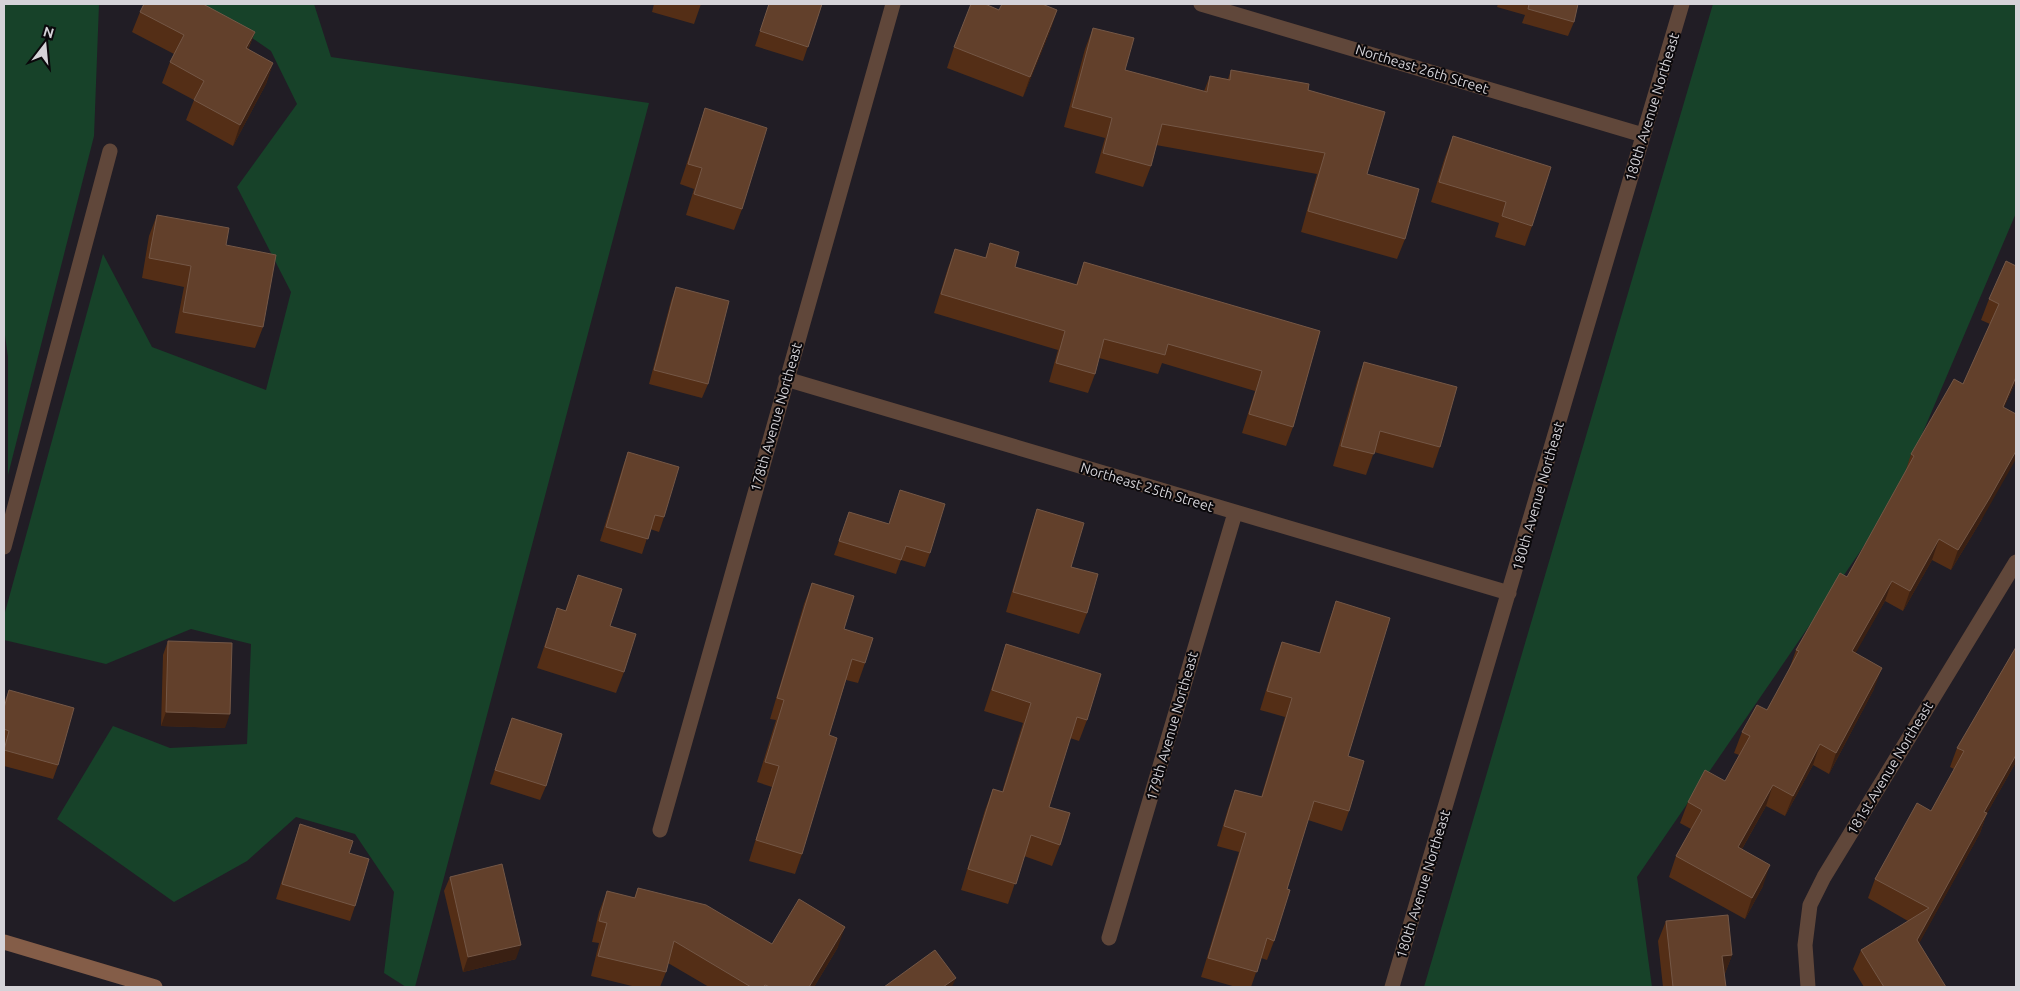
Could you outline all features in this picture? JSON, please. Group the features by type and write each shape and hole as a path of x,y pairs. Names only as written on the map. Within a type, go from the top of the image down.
{"main road":[{"path":"4,942 155,987"}],"street":[{"name":"178th Avenue Northeast","path":"660,830 893,4"},
{"name":"Northeast 26th Street","path":"1201,4 1643,135"},
{"name":"180th Avenue Northeast","path":"1392,987 1682,4"},
{"path":"4,547 110,151"},
{"name":"Northeast 25th Street","path":"786,379 1509,593"},
{"name":"179th Avenue Northeast","path":"1109,938 1235,513"},
{"name":"181st Avenue Northeast","path":"1808,987 1805,945 1810,905 1824,877 2016,562"}],"green space":[{"path":"4,4 99,4 94,136 8,475 8,357 4,328"},
{"path":"203,4 314,4 331,57 649,103 415,987 406,987 384,973 394,892 355,834 296,817 247,861 174,902 57,819 113,726 170,748 247,744 251,644 191,629 106,664 4,640 4,616 103,254 152,347 266,390 291,292 237,187 297,104 271,51"},
{"path":"1713,4 2016,4 2016,213 1892,505 1637,877 1652,987 1424,987"}],"building":[{"path":"144,4 203,4 255,32 246,48 273,63 240,125 194,100 204,81 170,62 184,35 140,12"},
{"path":"769,4 822,4 808,47 760,31"},
{"path":"971,4 985,4 999,10 1002,4 1042,4 1057,10 1030,77 954,47"},
{"path":"1529,4 1578,4 1574,22 1528,9"},
{"path":"1093,28 1134,38 1125,70 1207,92 1210,76 1230,80 1231,70 1309,84 1308,90 1385,112 1367,174 1419,189 1405,239 1308,211 1325,153 1162,124 1151,166 1103,153 1112,118 1072,107"},
{"path":"705,108 767,128 742,209 694,194 702,168 688,164"},
{"path":"1453,136 1551,167 1532,226 1502,216 1506,202 1439,182"},
{"path":"157,215 229,228 226,245 276,255 263,327 183,312 191,266 149,258"},
{"path":"990,243 1019,252 1015,267 1077,285 1084,262 1320,331 1293,427 1249,414 1262,371 1168,344 1165,355 1104,339 1095,374 1056,363 1065,331 941,294 955,249 986,258"},
{"path":"2006,261 2016,266 2016,377 2003,407 2016,414 2016,451 1958,550 1939,539 1910,591 1892,581 1852,651 1882,668 1836,753 1820,744 1793,796 1773,785 1738,847 1770,865 1752,898 1676,856 1702,810 1688,802 1705,770 1725,781 1750,736 1742,732 1757,705 1767,710 1799,651 1796,650 1840,573 1847,577 1914,456 1911,454 1954,379 1963,384 1999,304 1989,299"},
{"path":"676,287 729,301 708,384 654,370"},
{"path":"1364,362 1457,387 1440,447 1380,431 1374,454 1341,446"},
{"path":"628,452 679,467 664,517 655,515 648,539 606,527"},
{"path":"900,490 945,504 930,553 906,546 901,560 839,541 849,512 889,524"},
{"path":"1037,509 1084,523 1071,567 1098,574 1087,613 1013,592"},
{"path":"578,575 622,589 610,626 636,634 624,672 545,647 557,608 566,611"},
{"path":"812,583 854,596 844,629 873,638 865,663 852,659 829,735 837,738 802,854 756,840 779,766 765,762 784,700 777,698"},
{"path":"1336,601 1390,618 1348,756 1364,761 1349,811 1314,801 1287,889 1290,890 1274,941 1267,938 1257,972 1208,958 1246,833 1224,826 1235,790 1262,797 1292,698 1267,691 1282,642 1320,653"},
{"path":"168,641 232,643 230,714 166,712"},
{"path":"1006,644 1101,674 1087,720 1077,717 1049,807 1070,813 1060,845 1031,835 1016,884 968,869 993,789 1003,792 1031,703 992,690"},
{"path":"2016,647 2016,755 1984,812 1987,813 1917,940 1946,987 1884,987 1861,950 1929,908 1875,879 1917,803 1931,811 1964,751 1957,748"},
{"path":"9,690 74,708 58,765 4,750 9,731 4,729 4,708"},
{"path":"512,718 562,734 546,786 495,770"},
{"path":"300,824 353,841 349,853 369,859 355,906 282,884"},
{"path":"502,864 521,945 468,957 450,877"},
{"path":"638,888 706,905 772,944 799,899 845,927 809,987 770,987 765,985 763,987 751,987 674,941 666,972 598,956 607,923 599,921 607,891 635,898"},
{"path":"1728,915 1732,955 1722,956 1726,987 1673,987 1666,921"},
{"path":"935,950 956,978 943,987 884,987"}]}
